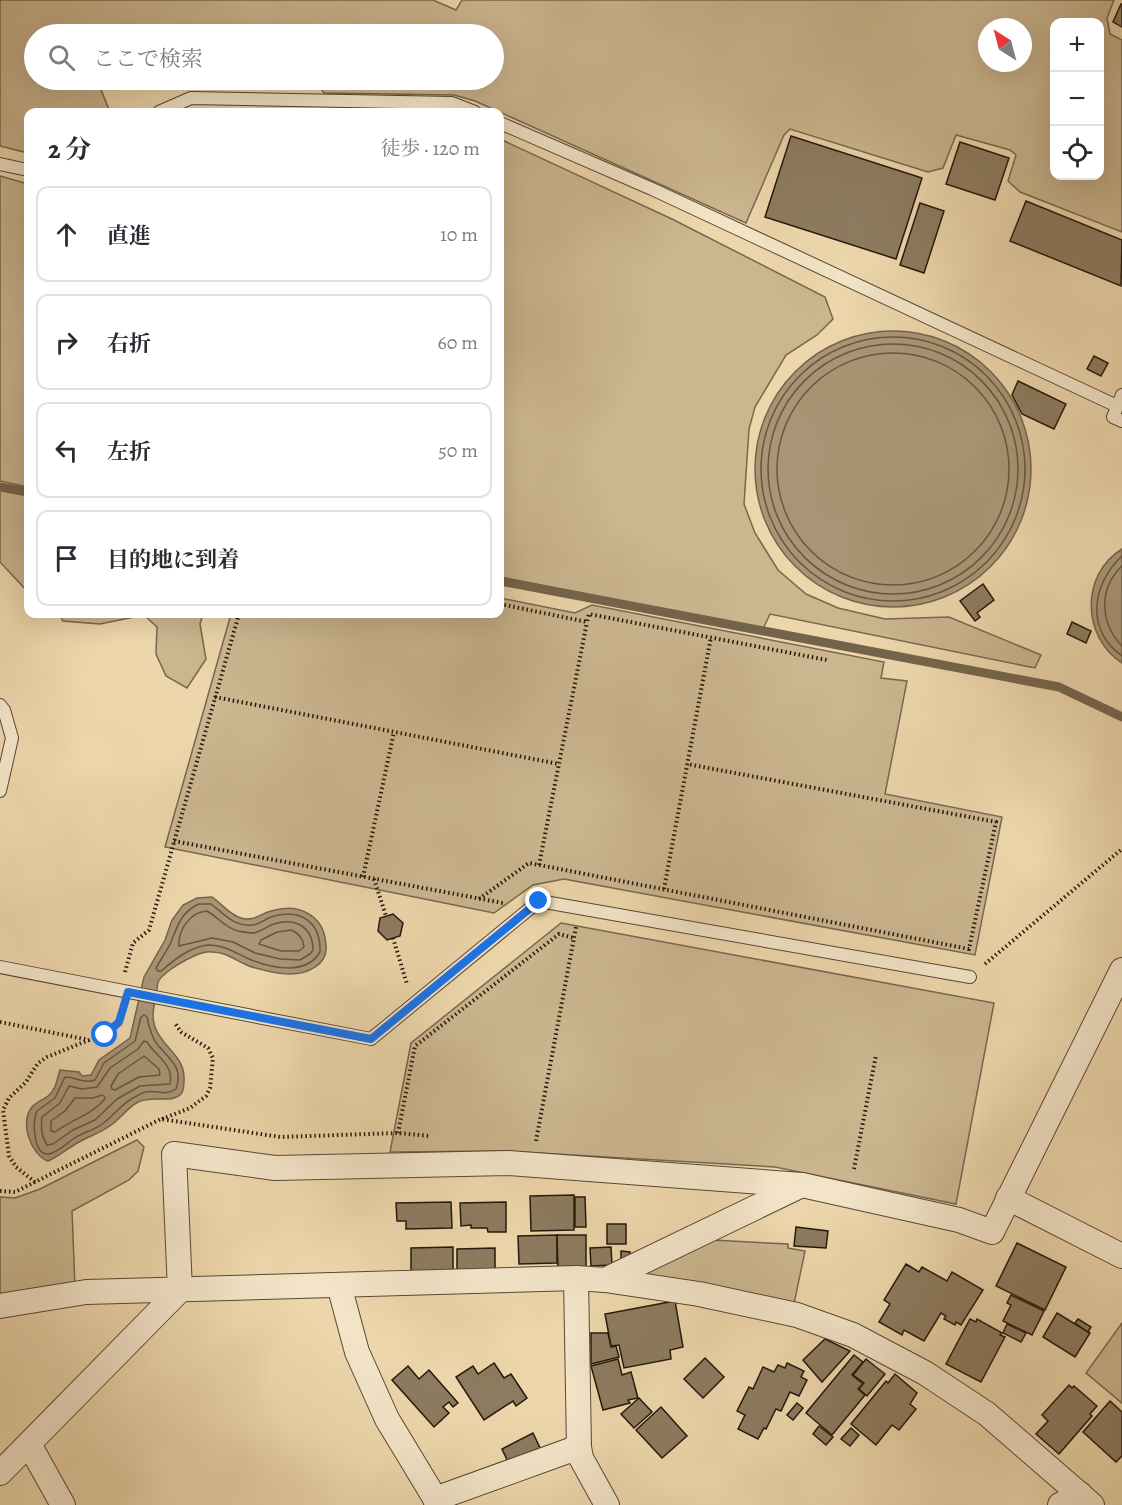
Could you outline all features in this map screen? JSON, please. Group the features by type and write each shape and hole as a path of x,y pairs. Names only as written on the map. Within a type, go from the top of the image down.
{"street":[{"path":"0,1473 180,1290 174,1154 275,1168 508,1163 802,1185 959,1220 992,1232 1122,970"},
{"path":"605,1280 802,1185"},
{"path":"1008,1198 1122,1256"},
{"path":"576,1278 579,1447 581,1458 607,1505"},
{"path":"0,1306 86,1292 576,1278 699,1294 797,1315 853,1335 925,1373 987,1414 1077,1501"},
{"path":"339,1286 357,1352 387,1419 437,1502 579,1447"},
{"path":"29,1444 63,1505"}],"lane":[{"path":"168,108 191,98 404,107 452,103 465,108"},
{"path":"504,125 652,189 1120,401 1113,417 1122,421"},
{"path":"0,164 24,169"},
{"path":"0,705 4,710 12,738 0,790"},
{"path":"0,968 371,1039 539,901 970,976"}],"path":[{"path":"504,605 587,622"},
{"path":"539,865 589,614 827,660"},
{"path":"35,1182 16,1167 9,1156 3,1110 9,1098 26,1082 38,1063 47,1057 105,1035 119,1022 129,992 133,943 148,930 237,618"},
{"path":"664,889 711,637"},
{"path":"215,697 559,764"},
{"path":"363,877 394,732"},
{"path":"479,899 529,863 969,949 996,822 687,764"},
{"path":"174,841 530,909"},
{"path":"970,976 1122,849"},
{"path":"374,879 386,916"},
{"path":"536,1143 579,908"},
{"path":"398,1133 416,1046 559,934 574,938"},
{"path":"393,938 413,1005"},
{"path":"161,1119 190,1108 206,1096 210,1088 213,1058 208,1048 181,1032 174,1022 176,1002"},
{"path":"0,1022 89,1040"},
{"path":"853,1176 876,1055"}],"shaded area":[{"path":"0,0 433,0 456,10 462,0 1114,0 1107,18 1110,34 1122,40 1122,232 1020,192 1008,181 1016,155 1010,150 956,135 943,168 928,172 790,129 784,135 746,223 504,114 504,108 491,108 454,95 324,93 322,90 504,90 504,24 24,24 24,90 101,90 108,108 24,108 24,152 0,146"},
{"path":"504,141 674,220 825,297 833,319 817,335 786,355 755,407 749,429 744,504 755,533 778,570 806,594 838,608 885,619 949,617 1041,655 1035,668 770,614 763,629 504,578"},
{"path":"0,176 24,183 24,486 0,481"},
{"path":"0,490 24,495 24,588 0,562"},
{"path":"504,599 575,613 592,605 884,662 881,678 907,681 885,794 1002,817 975,955 564,879 533,885 494,913 165,847 230,618 504,618"},
{"path":"61,618 129,618 100,624 63,621"},
{"path":"147,618 202,618 200,624 206,659 187,688 166,676 156,654 157,627"},
{"path":"561,923 994,1003 956,1204 775,1167 505,1151 390,1152 411,1043"},
{"path":"137,1140 144,1147 138,1171 129,1180 72,1211 75,1287 0,1298 0,1197 15,1198 40,1189"},
{"path":"712,1240 788,1244 788,1248 805,1251 794,1304 635,1274"},
{"path":"1122,1323 1122,1403 1086,1373"}],"water":[{"path":"907,331 946,341 958,347 981,362 1000,381 1021,416 1029,442 1031,469 1029,496 1021,522 1008,546 991,567 970,584 946,597 907,607 879,607 840,597 828,591 805,576 786,557 765,522 757,496 755,455 765,416 771,404 786,381 805,362 840,341 866,333"},
{"path":"1122,549 1122,663 1109,652 1099,638 1093,622 1091,606 1093,590 1099,574 1108,560"},
{"path":"212,897 237,917 245,919 281,909 308,913 320,925 324,934 326,952 324,958 308,971 282,974 249,966 222,953 209,952 192,957 170,970 158,982 153,1019 158,1034 178,1058 184,1072 181,1094 172,1098 138,1102 103,1130 48,1161 42,1158 36,1152 29,1137 28,1113 35,1104 51,1094 60,1070 79,1072 82,1076 91,1075 99,1060 130,1038 144,977 165,940 172,920 183,905 197,898"}],"building":[{"path":"1122,4 1122,27 1113,22"},
{"path":"791,136 922,178 896,259 765,217"},
{"path":"960,142 1009,158 995,200 946,184"},
{"path":"1026,201 1122,240 1121,286 1010,241"},
{"path":"920,203 944,211 924,273 900,265"},
{"path":"1094,356 1108,363 1101,376 1087,369"},
{"path":"1018,381 1066,404 1054,429 1022,414 1012,395"},
{"path":"983,584 994,600 977,613 980,617 975,621 960,601"},
{"path":"1072,622 1091,631 1086,643 1067,634"},
{"path":"393,914 403,923 400,936 387,940 378,931 380,918"},
{"path":"574,1195 574,1230 531,1231 530,1196"},
{"path":"575,1197 585,1197 586,1227 575,1227"},
{"path":"451,1202 452,1228 406,1229 406,1221 397,1221 396,1203"},
{"path":"506,1202 506,1232 488,1232 487,1228 461,1226 460,1203"},
{"path":"607,1224 626,1224 626,1244 607,1244"},
{"path":"796,1227 828,1231 826,1248 794,1246"},
{"path":"557,1235 557,1263 519,1264 518,1236"},
{"path":"557,1235 586,1235 586,1269 558,1269"},
{"path":"1017,1243 1066,1267 1045,1310 996,1286"},
{"path":"453,1247 453,1271 411,1271 411,1248"},
{"path":"611,1247 612,1265 591,1266 590,1248"},
{"path":"495,1248 495,1271 457,1272 457,1249"},
{"path":"621,1251 630,1252 630,1264 621,1264"},
{"path":"906,1264 919,1272 922,1267 947,1281 952,1272 983,1290 961,1325 956,1322 955,1325 944,1319 946,1316 941,1313 924,1341 904,1330 902,1335 879,1322 890,1304 884,1300"},
{"path":"1011,1295 1044,1311 1032,1335 1003,1321 1011,1305 1007,1303"},
{"path":"675,1301 683,1347 670,1350 671,1359 624,1368 619,1345 611,1346 605,1314"},
{"path":"1057,1313 1090,1333 1075,1357 1043,1337"},
{"path":"970,1319 976,1322 977,1319 1005,1337 981,1382 946,1364"},
{"path":"1078,1319 1091,1327 1088,1332 1075,1323"},
{"path":"1007,1324 1026,1333 1021,1342 1003,1333"},
{"path":"591,1333 608,1333 611,1347 616,1346 619,1357 591,1364"},
{"path":"825,1339 850,1351 822,1382 803,1360"},
{"path":"854,1355 863,1362 852,1375 863,1384 858,1389 865,1395 832,1435 806,1413"},
{"path":"705,1358 724,1377 703,1398 684,1379"},
{"path":"618,1359 622,1375 631,1372 638,1398 628,1400 630,1403 603,1410 591,1366"},
{"path":"866,1359 885,1374 867,1396 859,1389 864,1383 853,1375"},
{"path":"494,1363 504,1378 511,1374 527,1398 516,1406 513,1401 484,1420 456,1377 473,1366 478,1374"},
{"path":"787,1363 804,1371 801,1377 807,1380 799,1396 790,1392 781,1411 776,1409 758,1439 738,1429 745,1415 737,1411 749,1387 753,1389 763,1367 774,1372 778,1365 785,1368"},
{"path":"408,1366 419,1379 429,1370 458,1403 453,1407 449,1402 443,1407 449,1413 434,1427 392,1380"},
{"path":"895,1374 917,1393 910,1404 916,1409 899,1430 892,1425 876,1445 851,1424 886,1381 888,1383"},
{"path":"1069,1385 1072,1388 1074,1386 1097,1406 1090,1414 1092,1416 1059,1454 1036,1434 1048,1421 1042,1415"},
{"path":"639,1398 652,1412 634,1428 621,1414"},
{"path":"1110,1401 1122,1412 1122,1456 1116,1462 1083,1432"},
{"path":"797,1403 803,1408 793,1420 787,1415"},
{"path":"661,1407 687,1436 662,1458 636,1430"},
{"path":"819,1426 833,1437 826,1445 813,1434"},
{"path":"851,1428 859,1435 850,1446 841,1439"},
{"path":"533,1433 540,1448 509,1464 502,1449"}],"waterway":[{"path":"0,487 24,491"},
{"path":"504,582 1059,687 1122,717"}],"route":[{"path":"105,1035 119,1022 128,992 371,1039 539,901"}]}
